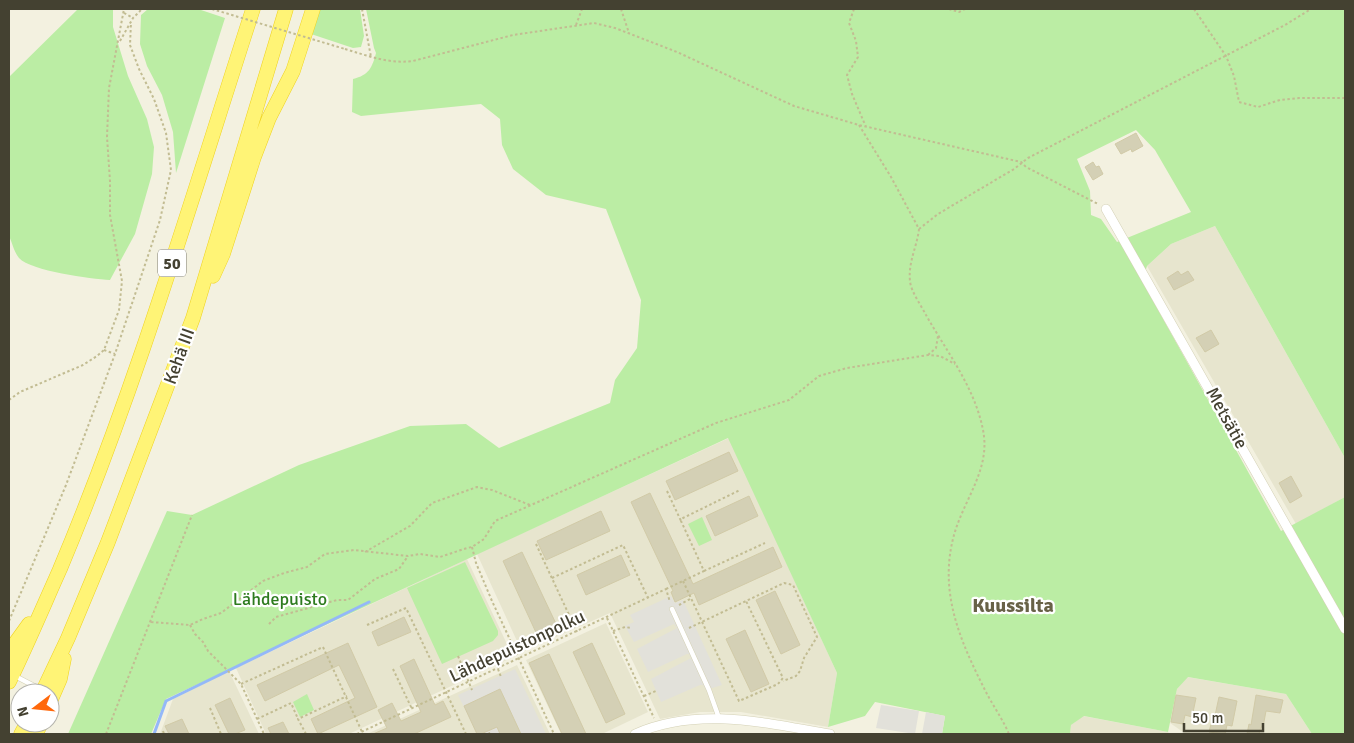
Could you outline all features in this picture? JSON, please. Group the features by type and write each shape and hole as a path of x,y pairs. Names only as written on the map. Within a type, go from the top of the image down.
{"highway":[{"name":"Kehä III","path":"11,679 44,606 100,468 143,350 253,9"},
{"name":"Kehä III","path":"50,683 135,474 193,318 286,9"},
{"path":"193,318 223,254 254,156 269,118 293,71 313,9"},
{"path":"9,657 16,642 44,606"}],"street":[{"name":"Metsätie","path":"1106,208 1345,628"},
{"path":"635,734 657,726 686,720 719,718 744,720 830,734"}],"lane":[{"path":"672,609 710,690 719,718"}],"path":[{"path":"9,400 32,387 83,365 97,356 104,350 119,310 122,290 120,267 110,215 107,137 109,88 124,9"},
{"path":"118,46 133,18 142,9"},
{"path":"212,9 394,62 413,61 513,35 594,23 615,28 677,52 794,106 866,127 1021,162 1026,167 1059,182 1106,208"},
{"path":"362,9 372,57"},
{"path":"576,26 582,9"},
{"path":"621,9 629,33"},
{"path":"854,9 849,23 856,41 858,56 847,75 852,94 866,127"},
{"path":"949,9 959,12 965,9"},
{"path":"1194,9 1226,56 1234,76 1239,102 1258,107 1280,100 1299,98 1345,98"},
{"path":"1008,734 963,643 952,611 950,556 954,534 980,473 984,442 978,410 910,283 911,262 920,229 938,214 1014,169 1021,162 1285,25 1311,9"},
{"path":"124,13 133,18"},
{"path":"9,621 66,484 115,354 160,220 171,170 166,133 154,98 139,69 130,45 131,22"},
{"path":"859,125 920,229"},
{"path":"928,355 936,348 938,336"},
{"path":"104,350 115,354"},
{"path":"151,622 190,625 221,613 263,581 307,567 325,554 341,551 408,556 420,554 440,557 472,548 484,539 495,521 716,423 789,400 819,376 848,368 928,355 941,356 955,364"},
{"path":"365,552 410,526 432,503 477,487 492,490 530,505"},
{"path":"681,521 683,518 740,490"},
{"path":"667,491 704,571"},
{"path":"106,734 174,566 192,515"},
{"path":"607,618 764,543"},
{"path":"536,544 577,632"},
{"path":"552,578 623,545 648,598"},
{"path":"472,548 476,563 518,659 554,734"},
{"path":"269,624 276,617 337,600 348,600 375,578 399,568 408,556"},
{"path":"683,581 701,623 739,701 796,676 817,637 793,585 784,584 746,601 701,623 683,631"},
{"path":"666,589 672,609 690,599"},
{"path":"746,601 782,674 781,682"},
{"path":"367,625 406,608 466,734"},
{"name":"Lähdepuistonpolku","path":"357,734 363,733 607,618 657,726"},
{"path":"190,625 194,634 203,642 208,651 241,684 264,734"},
{"path":"613,631 625,627 631,628"},
{"path":"241,684 323,646 363,733"},
{"path":"458,656 472,690"},
{"path":"498,669 501,677"},
{"path":"393,670 412,709"},
{"path":"644,696 656,691"},
{"path":"298,719 347,696"},
{"path":"257,719 291,703 306,734"},
{"path":"210,708 221,734"},
{"path":"488,734 492,732"}],"shaded area":[{"path":"1215,226 1345,458 1345,497 1296,524 1147,266 1171,244"},
{"path":"729,438 837,673 828,727 741,712 700,712 660,719 610,613 522,652 477,554"},
{"path":"467,559 513,657 349,734 266,734 236,668"},
{"path":"671,596 675,603 683,600 722,685 706,690 703,685 700,685 661,702 651,679 691,658 687,654 648,672 637,649 677,628 674,624 634,642 625,626 634,622 630,615"},
{"path":"606,623 648,712 602,734 561,734 526,660"},
{"path":"517,665 550,734 367,734"},
{"path":"515,669 546,734 477,734 458,695"},
{"path":"229,671 259,734 160,734 173,699"},
{"path":"1187,677 1286,694 1312,734 1186,734 1170,723 1177,689"},
{"path":"881,705 919,711 915,734 876,728"},
{"path":"926,712 945,716 942,734 922,734"},
{"path":"1083,716 1168,732 1170,734 1070,734 1071,725"}],"green space":[{"path":"78,9 113,9 113,27 128,76 147,119 154,147 152,174 135,234 110,280 62,274 26,263 17,256 9,236 9,77"},
{"path":"148,9 198,9 225,18 176,173 173,132 162,95 147,66 140,44 141,15"},
{"path":"319,9 360,9 364,36 361,47 353,48 311,34"},
{"name":"Lähdepuisto","path":"366,9 1345,9 1345,458 1215,226 1171,244 1147,266 1142,281 1281,531 1345,497 1345,734 1312,734 1286,694 1188,677 1177,689 1168,732 1084,716 1071,725 1070,734 942,734 945,716 875,702 865,716 828,727 837,673 728,438 166,699 151,734 68,734 167,511 192,515 299,465 410,426 466,424 499,448 610,403 615,380 637,348 641,300 606,209 546,195 513,169 502,145 500,119 481,104 361,116 352,112 353,79 369,70 376,53","holes":["1136,130 1155,150 1191,212 1117,242 1101,219 1091,215 1090,191 1077,159"]},
{"path":"702,517 712,540 699,546 688,524"},
{"path":"465,562 498,631 498,635 493,641 442,664 407,588"},
{"path":"307,694 314,710 300,717 293,702"}],"building":[{"path":"1136,133 1143,146 1132,152 1131,149 1121,154 1115,144"},
{"path":"1093,162 1096,167 1099,166 1103,174 1093,180 1085,167"},
{"path":"1178,271 1181,275 1188,271 1194,280 1174,290 1167,278"},
{"path":"1211,330 1219,344 1205,352 1196,338"},
{"path":"729,452 738,471 675,500 666,481"},
{"path":"1291,476 1302,496 1290,503 1279,483"},
{"path":"650,493 693,584 773,547 782,567 699,605 694,593 675,602 671,592 673,591 631,502"},
{"path":"749,496 758,516 715,536 706,516"},
{"path":"601,511 610,531 546,560 537,541"},
{"path":"522,552 559,630 539,639 503,561"},
{"path":"621,555 630,575 586,595 577,575"},
{"path":"775,591 800,645 781,654 756,600"},
{"path":"404,617 411,632 378,646 372,632"},
{"path":"745,630 769,684 751,692 726,639"},
{"path":"348,643 377,707 318,734 311,719 355,698 339,665 265,701 257,685"},
{"path":"592,643 625,714 606,723 573,652"},
{"path":"549,654 586,734 562,734 529,663"},
{"path":"414,659 435,705 443,701 451,717 414,734 373,734 387,728 378,710 392,703 401,721 421,712 400,666"},
{"path":"500,689 521,734 500,734 497,727 477,734 464,706"},
{"path":"1176,695 1196,698 1192,717 1185,715 1183,724 1171,722"},
{"path":"1256,695 1283,700 1280,713 1266,711 1263,727 1261,727 1259,734 1247,734 1249,724 1251,725"},
{"path":"1219,697 1237,701 1232,726 1227,725 1225,734 1209,732 1212,720 1214,720"},
{"path":"230,698 245,730 235,734 229,734 215,705"},
{"path":"182,719 189,734 169,734 165,726"},
{"path":"283,722 289,734 271,734 268,728"}],"waterway":[{"path":"154,734 166,701 369,602"}],"district":[{"name":"Kuussilta","path":"1013,605"}]}
